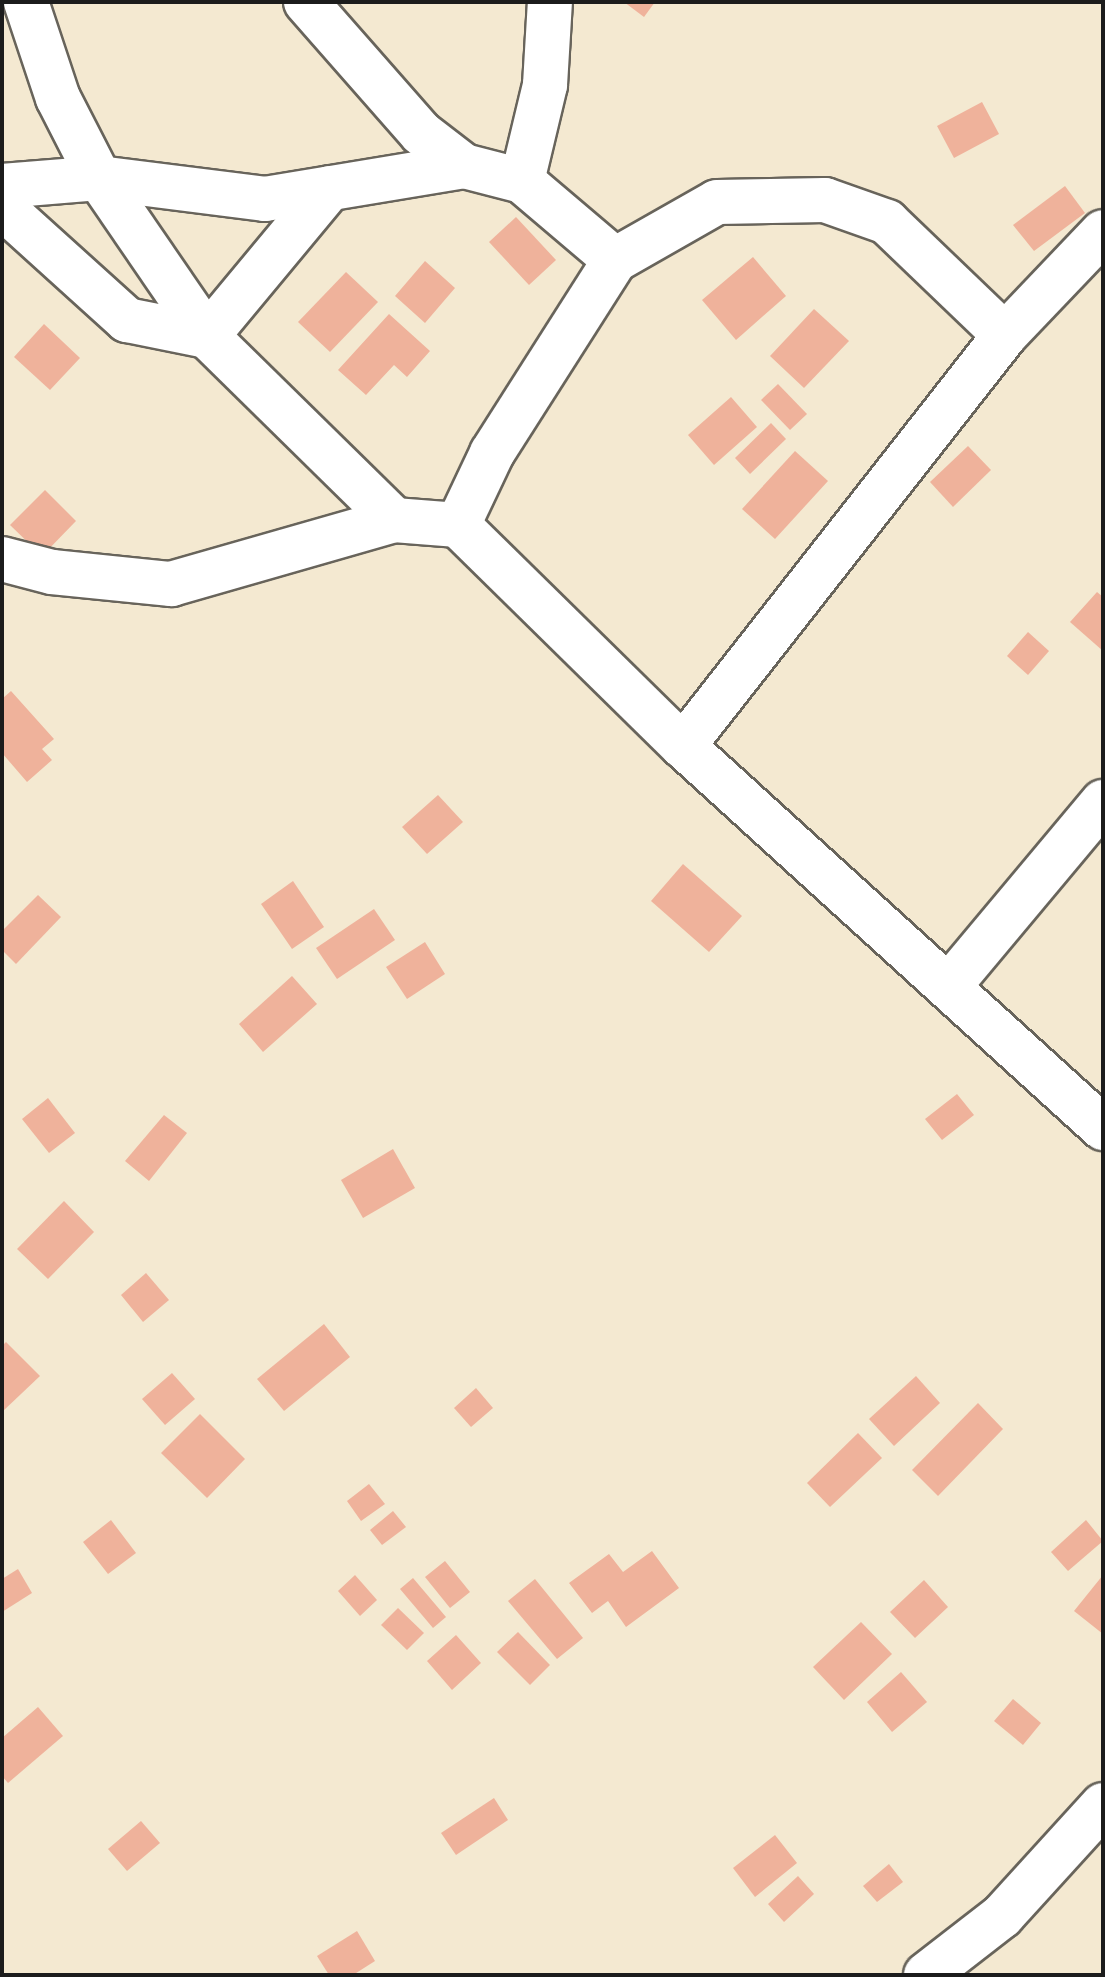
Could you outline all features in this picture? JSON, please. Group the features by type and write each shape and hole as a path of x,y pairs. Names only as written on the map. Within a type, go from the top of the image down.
{"street":[{"path":"26,2 58,98 99,178 207,336 394,520"},
{"path":"306,2 421,133 464,166 522,181 615,260"},
{"path":"522,181 545,85 550,2"},
{"path":"2,186 99,178 265,199 464,166"},
{"path":"207,336 330,188"},
{"path":"458,525 492,453 615,260 717,202 825,200 887,222 1005,335"},
{"path":"2,207 127,320 207,336"},
{"path":"683,746 1005,335 1103,232"},
{"path":"2,559 52,572 171,584 394,520 458,525 683,746 1103,1128"},
{"path":"949,986 1103,802"},
{"path":"926,1975 1002,1916 1103,1805"}],"building":[{"path":"624,2 655,2 644,17"},
{"path":"982,102 999,134 954,158 937,126"},
{"path":"1065,186 1085,213 1034,251 1013,225"},
{"path":"516,217 556,260 529,285 489,242"},
{"path":"753,257 786,296 736,340 702,300"},
{"path":"425,261 455,288 425,323 395,296"},
{"path":"346,272 378,302 330,352 298,322"},
{"path":"814,309 849,341 804,388 770,356"},
{"path":"389,314 430,351 407,377 394,365 366,395 338,370"},
{"path":"44,324 80,358 50,390 14,357"},
{"path":"778,384 807,414 790,430 761,400"},
{"path":"731,397 757,427 714,465 688,435"},
{"path":"771,423 786,439 750,474 735,458"},
{"path":"968,446 991,470 953,507 930,482"},
{"path":"795,451 828,481 775,539 742,509"},
{"path":"45,490 76,521 42,556 10,525"},
{"path":"1097,592 1103,597 1103,651 1070,622"},
{"path":"1028,632 1049,651 1028,675 1007,656"},
{"path":"11,691 54,739 42,749 52,760 27,782 2,753 2,699"},
{"path":"438,795 463,822 427,854 402,827"},
{"path":"683,864 742,916 709,952 651,901"},
{"path":"293,881 324,927 292,949 261,904"},
{"path":"38,895 61,917 16,964 2,950 2,931"},
{"path":"374,909 395,940 337,979 316,948"},
{"path":"425,942 445,974 407,999 386,967"},
{"path":"292,976 317,1004 263,1052 239,1024"},
{"path":"957,1094 974,1115 942,1140 925,1119"},
{"path":"48,1098 75,1133 49,1153 22,1119"},
{"path":"164,1115 187,1133 149,1181 125,1161"},
{"path":"393,1149 415,1188 363,1218 341,1180"},
{"path":"64,1201 94,1232 48,1279 17,1249"},
{"path":"146,1273 169,1300 143,1322 121,1295"},
{"path":"324,1324 350,1357 284,1411 257,1379"},
{"path":"6,1342 40,1376 2,1412 2,1346"},
{"path":"172,1373 195,1399 165,1425 142,1399"},
{"path":"916,1376 940,1403 894,1446 869,1419"},
{"path":"476,1388 493,1408 471,1427 454,1408"},
{"path":"978,1403 1003,1429 938,1496 912,1470"},
{"path":"200,1414 245,1459 207,1498 161,1453"},
{"path":"858,1433 882,1458 830,1507 807,1483"},
{"path":"369,1484 385,1504 361,1521 347,1501"},
{"path":"393,1511 406,1527 382,1545 370,1530"},
{"path":"111,1520 136,1553 108,1574 83,1542"},
{"path":"1086,1520 1103,1541 1068,1571 1051,1552"},
{"path":"652,1551 679,1588 626,1627 608,1601 592,1613 569,1583 609,1554 623,1572"},
{"path":"445,1561 470,1592 450,1608 425,1577"},
{"path":"18,1569 32,1593 2,1612 2,1579"},
{"path":"355,1575 377,1600 360,1616 338,1591"},
{"path":"1103,1575 1103,1634 1074,1611"},
{"path":"413,1578 446,1617 433,1628 400,1589"},
{"path":"535,1579 583,1638 557,1659 508,1601"},
{"path":"924,1580 948,1607 915,1638 890,1612"},
{"path":"398,1608 424,1633 407,1650 381,1625"},
{"path":"861,1622 892,1654 844,1700 813,1667"},
{"path":"518,1632 550,1665 530,1685 497,1652"},
{"path":"456,1635 481,1663 452,1690 427,1661"},
{"path":"901,1672 927,1702 892,1732 867,1702"},
{"path":"1013,1699 1041,1723 1023,1745 994,1721"},
{"path":"38,1707 63,1736 8,1783 2,1776 2,1738"},
{"path":"494,1798 508,1820 456,1855 441,1833"},
{"path":"141,1821 160,1843 127,1871 108,1849"},
{"path":"775,1835 797,1863 755,1897 733,1868"},
{"path":"889,1864 903,1882 877,1902 863,1886"},
{"path":"798,1876 814,1894 784,1922 768,1904"},
{"path":"357,1931 375,1961 353,1975 329,1975 317,1956"}]}
